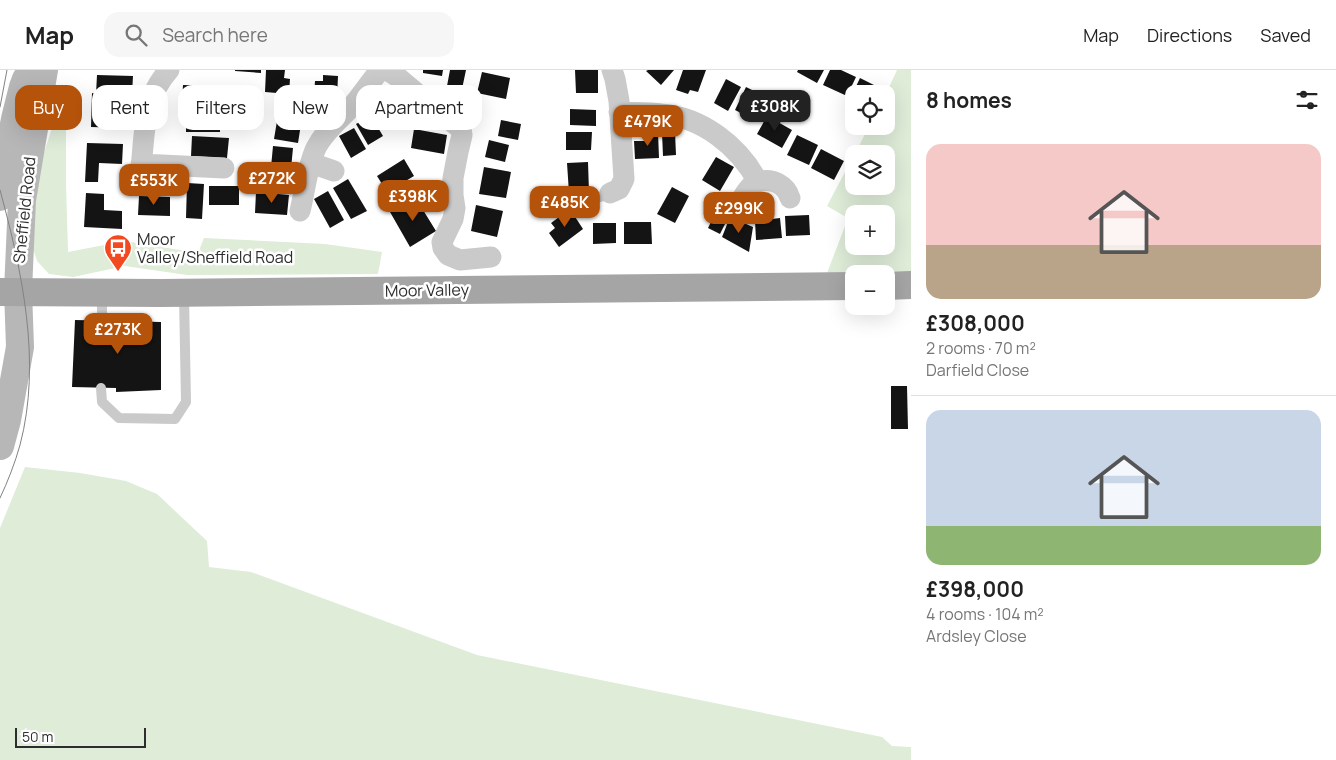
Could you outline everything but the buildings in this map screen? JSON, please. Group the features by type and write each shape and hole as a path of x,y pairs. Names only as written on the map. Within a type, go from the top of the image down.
{"main road":[{"path":"895,286 911,285"},
{"name":"Moor Valley","path":"5,289 184,293 845,286"}],"street":[{"name":"Sheffield Road","path":"0,197 23,87 29,70"},
{"name":"Sheffield Road","path":"2,428 13,383 3,345 5,289 44,70"},
{"path":"169,70 159,81 147,114 140,173 224,168"},
{"path":"300,211 316,148 380,70"},
{"path":"387,70 461,129 462,136 453,178 454,219 442,242 443,248 448,255 460,260 491,257"},
{"path":"610,193 619,188 624,179 619,101 612,70"},
{"path":"619,112 662,114 686,118 710,130 741,157 758,182"},
{"path":"311,163 334,171"},
{"path":"740,202 747,190 758,182 770,181 780,184 788,191 790,198"}],"lane":[{"path":"557,195 569,199 589,200 598,199 610,193"},
{"path":"102,292 102,321"},
{"path":"100,388 102,402 119,418 175,419 186,402 184,293"}],"green space":[{"path":"897,70 911,70 911,272 895,272 895,265 845,265 845,273 827,273 845,226 845,255 895,255 895,205 845,205 845,216 827,206 845,172 845,195 895,195 895,145 860,145 864,135 895,135 895,85 890,85"},
{"path":"51,130 66,130 68,252 125,241 198,253 204,238 325,244 382,252 378,274 187,275 125,266 73,277 49,274 37,261 30,239 37,174"},
{"path":"25,467 80,473 126,481 157,494 207,541 209,567 251,572 477,655 882,737 892,746 911,747 911,760 0,760 0,528"}],"tram line":[{"path":"0,107 7,70"},
{"path":"0,190 22,284 29,349 29,382 26,414 20,445 0,498"}],"place":[{"name":"Moor Valley/Sheffield Road","path":"118,272"}]}
